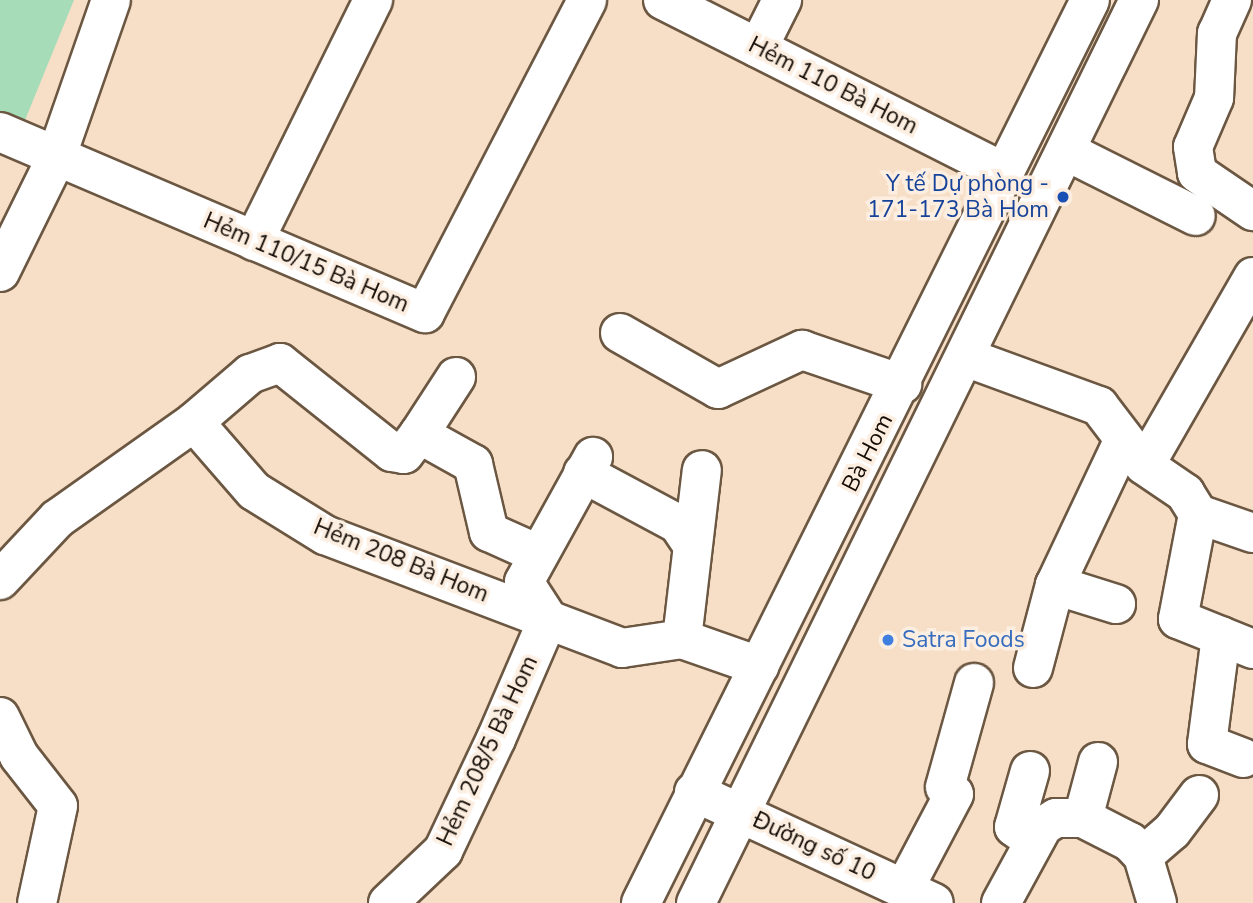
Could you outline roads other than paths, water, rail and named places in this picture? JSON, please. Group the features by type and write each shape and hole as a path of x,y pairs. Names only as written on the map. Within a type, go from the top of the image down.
{"main road":[{"path":"0,272 56,158 111,0"},
{"path":"254,241 373,0"},
{"name":"Hẻm 110/15 Bà Hom","path":"0,132 425,313 587,0"},
{"name":"Hẻm 110 Bà Hom","path":"663,0 1004,172"},
{"path":"758,48 782,0"},
{"name":"Bà Hom","path":"640,903 902,384 1090,0"},
{"name":"Bà Hom","path":"696,903 1139,0"},
{"path":"1232,0 1217,33 1214,98 1193,147 1197,173 1253,211"},
{"path":"1066,151 1196,216"},
{"path":"1033,668 1055,585 1134,453 1253,277"},
{"path":"620,333 718,389 803,350 902,384"},
{"path":"965,358 1098,406 1134,453 1185,493 1198,514 1253,533"},
{"path":"0,580 57,519 194,422 250,374 279,363 392,452 404,454 456,377"},
{"name":"Hẻm 208 Bà Hom","path":"194,422 254,491 324,535 622,648 682,639 759,666"},
{"path":"419,433 473,464 488,532 538,554"},
{"path":"548,620 524,582 588,465 678,524 690,541"},
{"path":"682,639 690,541 702,470"},
{"path":"1198,514 1178,619 1237,642 1207,744 1243,758"},
{"path":"1055,585 1116,604"},
{"name":"Hẻm 208/5 Bà Hom","path":"388,903 443,851 548,620"},
{"path":"920,896 954,794 945,787 974,683"},
{"path":"0,717 19,756 58,806 37,903"},
{"path":"1083,818 1098,762"},
{"path":"1030,771 1014,827 1034,841"},
{"name":"Đường số 10","path":"694,792 920,896"},
{"path":"1143,856 1172,831 1199,795"},
{"path":"1001,903 1034,841 1056,818 1083,818 1143,856 1157,903"}],"place":[{"name":"Y tế Dự phòng - 171-173 Bà Hom","path":"1063,197"},
{"name":"Satra Foods","path":"888,640"}]}
